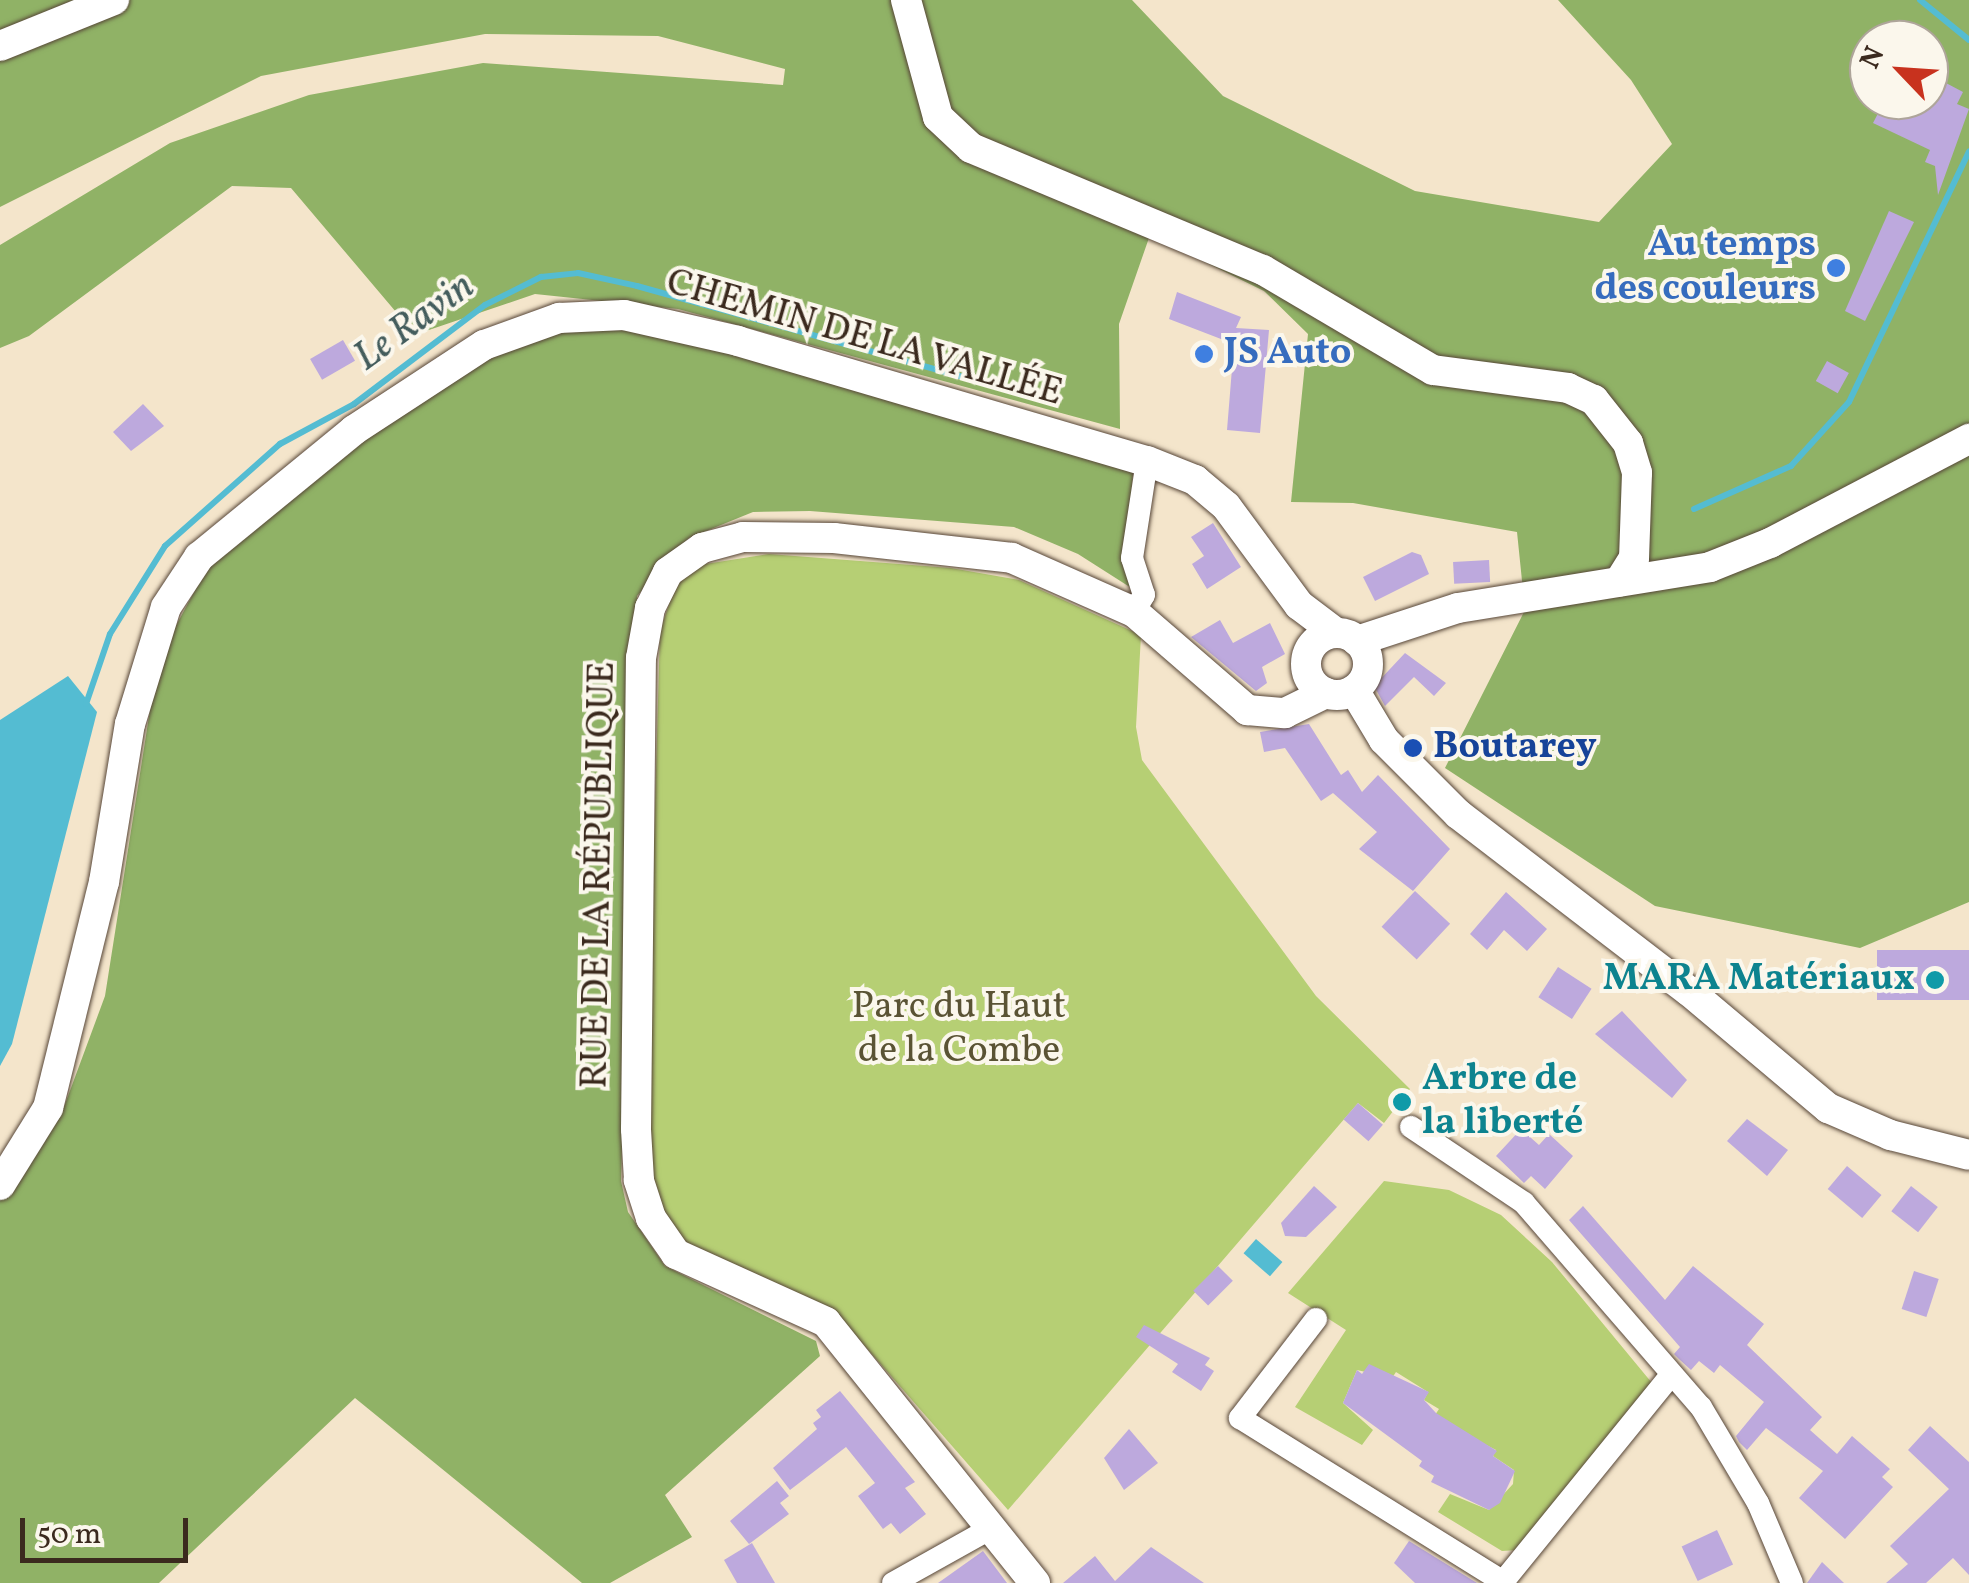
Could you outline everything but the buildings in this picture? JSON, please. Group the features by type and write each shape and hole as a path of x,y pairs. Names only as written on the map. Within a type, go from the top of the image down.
{"main road":[{"path":"0,46 114,0"},
{"path":"906,0 938,117 971,148 1263,270 1433,370 1568,388 1594,400 1628,443 1637,472 1636,544 1618,582"},
{"name":"CHEMIN DE LA VALLÉE","path":"0,1185 48,1108 104,882 130,724 166,607 198,557 354,430 484,345 559,318 624,314 738,340 1151,463 1195,480 1216,497 1263,556"},
{"path":"1307,663 1346,670 1423,621 1486,602 1710,566 1770,543 1969,440"},
{"name":"RUE DE LA RÉPUBLIQUE","path":"1034,1583 826,1322 676,1254 651,1218 639,1180 636,1129 640,658 650,608 668,572 702,548 743,536 834,538 1012,558 1134,612 1230,699 1262,714 1285,713 1346,670"},
{"path":"1263,556 1307,663"},
{"path":"1263,556 1346,670 1384,740 1458,814 1689,991 1828,1108 1890,1134 1969,1155"},
{"path":"1307,663 1318,640 1346,670"},
{"name":"RUE DE LA RÉPUBLIQUE","path":"1202,670 1262,702 1278,698 1307,663"}],"street":[{"path":"1134,612 1144,595 1132,558 1151,463"},
{"path":"1412,1127 1524,1203 1670,1376 1701,1407 1758,1503 1792,1583"},
{"path":"1316,1319 1240,1418 1504,1583 1670,1376"},
{"path":"893,1583 993,1527"}],"green space":[{"path":"0,0 1132,0 1223,96 1415,191 1599,222 1672,144 1631,80 1558,0 1969,0 1969,902 1860,948 1655,906 1445,768 1525,610 1517,532 1353,503 1291,502 1308,334 1264,291 1150,235 1119,324 1120,429 678,309 535,294 423,332 396,312 291,188 232,186 29,336 0,348 0,245 170,143 309,95 483,63 783,85 785,69 658,36 485,34 261,76 0,207"},
{"path":"628,320 1134,464 1125,560 1136,591 1078,554 1014,527 810,511 753,512 689,538 637,596 621,1181 628,1212 665,1266 816,1341 820,1356 665,1495 692,1537 610,1583 582,1583 355,1398 159,1583 0,1583 0,1192 61,1115 105,996 158,659 207,568 359,444 487,358 559,332"},
{"name":"Parc du Haut de la Combe","path":"769,554 951,568 1019,580 1141,635 1136,727 1142,760 1316,996 1410,1089 1384,1123 1358,1103 1008,1510 835,1312 683,1243 656,1201 646,1123 660,631 676,583 699,565"},
{"path":"1384,1181 1449,1190 1501,1215 1552,1262 1652,1383 1517,1550 1502,1551 1438,1512 1450,1494 1489,1510 1513,1484 1514,1470 1493,1456 1496,1450 1433,1418 1439,1409 1424,1400 1428,1392 1396,1372 1392,1378 1357,1370 1343,1403 1373,1430 1362,1445 1295,1407 1346,1330 1288,1293"}],"water":[{"path":"68,676 97,712 12,1044 0,1066 0,720"},
{"path":"1256,1239 1282,1262 1270,1276 1244,1253"}],"waterway":[{"path":"1920,0 1969,40"},
{"path":"1694,509 1791,466 1849,402 1969,151"},
{"name":"Le Ravin","path":"86,704 110,634 165,546 280,444 354,404 485,305 541,277 578,273 637,286 1024,394"}],"place":[{"name":"Au temps des couleurs","path":"1836,268"},
{"name":"JS Auto","path":"1204,354"},
{"name":"Boutarey","path":"1413,748"},
{"name":"MARA Matériaux","path":"1935,980"},
{"name":"Arbre de la liberté","path":"1402,1102"}]}
